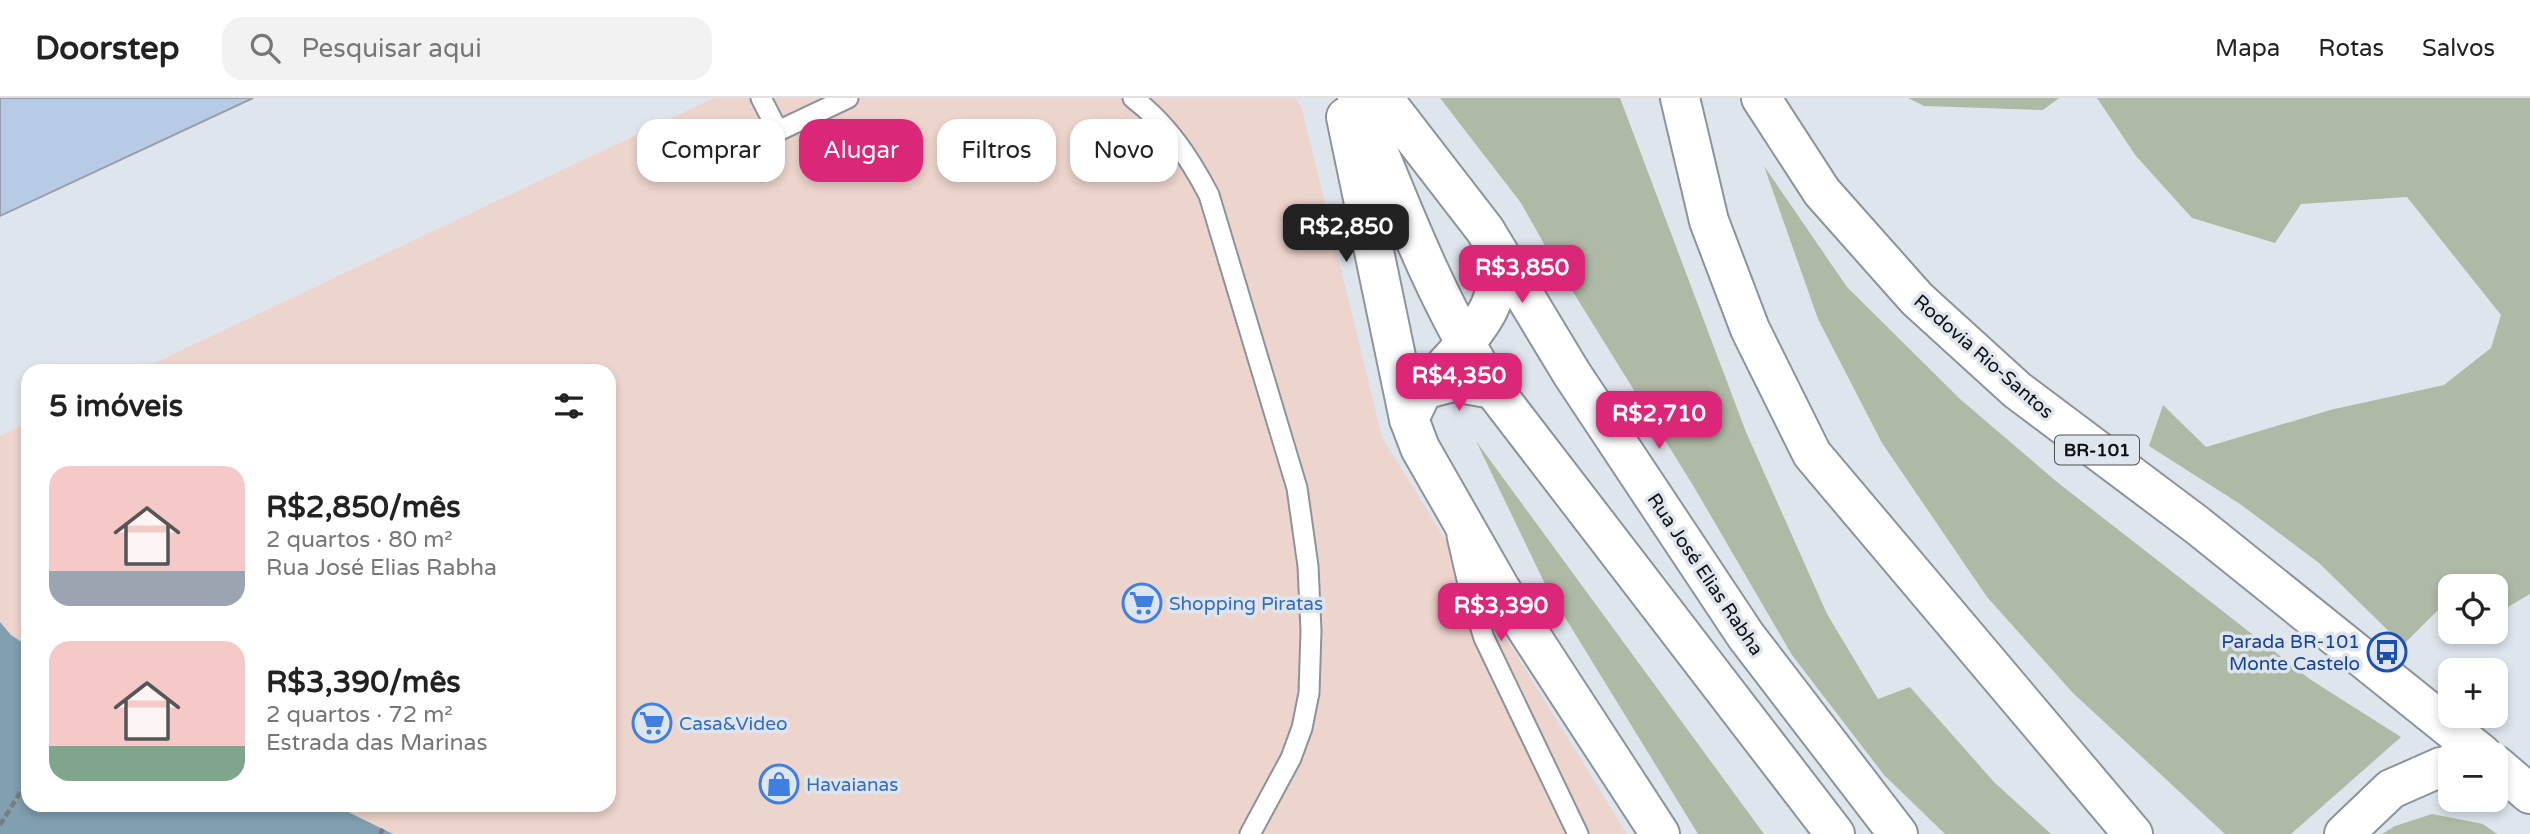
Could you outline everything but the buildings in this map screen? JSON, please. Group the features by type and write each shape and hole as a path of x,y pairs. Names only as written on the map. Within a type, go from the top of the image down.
{"main road":[{"path":"1342,98 1416,404 1420,448 1500,588 1660,834"},
{"path":"1357,98 1464,345 1493,389 1835,834"},
{"name":"Rua José Elias Rabha","path":"1383,98 1493,242 1572,374 1746,636 1899,834"},
{"path":"1680,98 1714,233 1750,329 1812,454 2133,834"},
{"name":"Rodovia Rio-Santos","path":"1761,98 1822,192 1917,299 1977,354 2017,390 2197,525 2467,742"},
{"path":"1416,404 1484,319 1498,281 1493,242"},
{"path":"1416,404 1453,382 1493,389"},
{"path":"2344,834 2391,789 2438,768"},
{"path":"2508,775 2530,794"}],"lane":[{"path":"761,98 778,131 848,98"},
{"path":"1133,98 1153,114 1189,157 1209,195 1297,488 1308,566 1311,631 1308,693 1302,728 1291,758 1250,834"},
{"path":"1448,498 1471,597 1484,638 1578,834"}],"path":[{"path":"0,825 21,791"}],"shaded area":[{"path":"714,98 1296,98 1302,109 1382,437 1627,834 393,834 348,812 616,812 616,364 153,364 637,134 637,182 785,182 785,119 670,119"},
{"path":"21,426 21,641 0,622 0,436"}],"green space":[{"path":"1440,98 1620,98 1746,432 1827,614 1878,699 1910,687 1994,782 2051,834 1945,834 1884,775 1792,655 1694,487 1552,258 1521,203"},
{"path":"1908,98 2059,98 2043,110 1924,106"},
{"path":"2097,98 2530,98 2530,594 2508,607 2508,574 2438,574 2438,612 2403,645 2319,563 2240,504 2149,446 2163,405 2206,447 2330,410 2444,385 2491,348 2501,315 2407,197 2301,204 2275,243 2192,218 2136,156"},
{"path":"1764,166 1847,287 1960,399 2057,482 2311,680 2401,737 2291,834 2225,834 2073,693 1987,597 1882,443 1818,319"},
{"path":"1476,441 1764,834 1698,834 1547,588"},
{"path":"2432,814 2483,824 2497,834 2382,834 2395,826"}],"water":[{"path":"0,622 21,641 21,812 348,812 393,834 0,834"}],"place":[{"name":"Shopping Piratas","path":"1142,603"},
{"name":"Parada BR-101 Monte Castelo","path":"2387,652"},
{"name":"Casa&Video","path":"652,723"},
{"name":"Havaianas","path":"779,784"}]}
